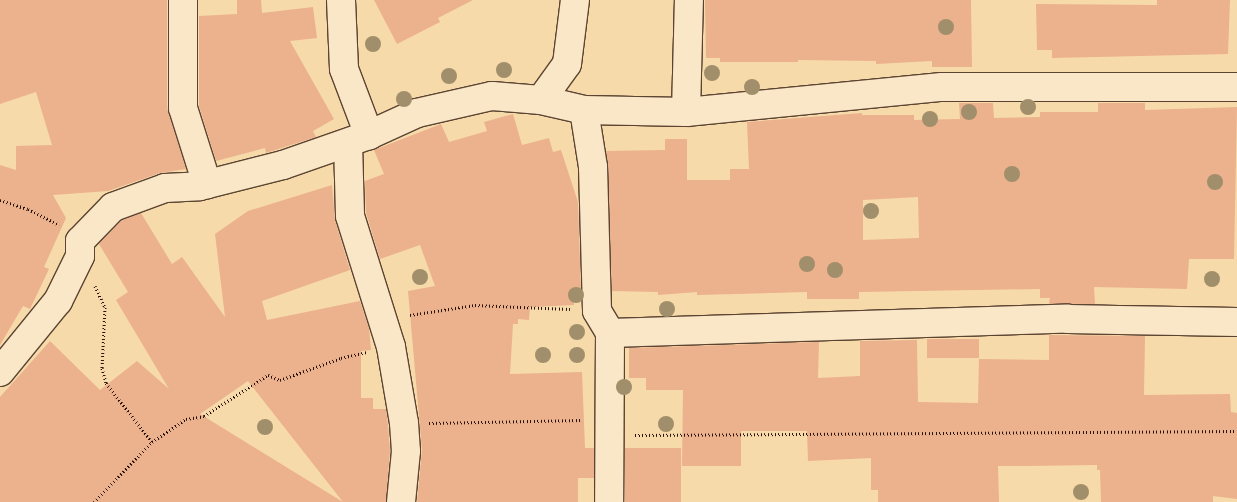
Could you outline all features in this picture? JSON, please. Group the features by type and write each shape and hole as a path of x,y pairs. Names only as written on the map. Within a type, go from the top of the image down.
{"street":[{"path":"183,0 183,108 207,184"},
{"path":"341,0 344,69 358,139 350,216 392,346 404,423 406,451 401,502"},
{"path":"540,100 566,64 574,0"},
{"path":"686,112 689,0"},
{"path":"0,372 58,301 80,248 112,207 165,188 207,184 283,164 358,139 417,113 456,104 492,96 540,100 584,110 686,112 942,87 1237,87"},
{"path":"584,110 593,167 604,322 609,427 608,502"},
{"path":"604,322 1068,319 1237,322"}],"path":[{"path":"0,200 54,222 80,248 105,307 102,368 106,383 152,442"},
{"path":"384,319 475,305 604,322"},
{"path":"94,502 152,442 190,417 204,416 268,375 280,380 341,358 392,346"},
{"path":"404,423 609,427 1237,431"}],"building":[{"path":"0,0 167,0 167,108 186,169 160,173 108,191 53,195 66,218 44,267 49,269 30,309 23,306 0,345 0,165 16,170 16,146 52,145 36,92 0,104"},
{"path":"237,0 261,0 262,13 313,7 317,38 290,41 334,119 313,131 316,137 266,153 265,148 216,161 199,106 199,16 237,14"},
{"path":"374,0 473,0 438,18 440,22 397,44"},
{"path":"705,0 971,0 972,67 932,67 932,61 876,64 876,61 798,60 798,62 720,62 720,58 706,58"},
{"path":"1157,0 1230,0 1228,54 1052,58 1052,50 1037,50 1036,4 1157,5"},
{"path":"959,103 993,103 994,118 1040,117 1040,112 1098,112 1098,103 1145,103 1145,110 1237,107 1234,259 1189,259 1187,289 1094,287 1095,304 1049,304 1050,298 1040,298 1040,289 859,292 859,299 807,299 807,292 697,295 697,292 658,295 658,292 612,291 606,151 665,150 665,139 687,139 687,180 730,180 730,169 749,169 747,122 862,113 862,115 914,115 914,120 960,119","holes":["918,197 919,238 863,240 863,200"]},
{"path":"513,114 522,145 549,138 553,152 561,150 578,202 581,291 573,291 574,305 530,307 529,320 518,319 518,324 513,324 510,374 582,372 585,448 594,448 594,478 578,478 578,502 417,502 422,450 408,291 435,286 420,245 380,259 366,213 365,181 384,174 374,150 441,124 449,142 487,131 484,122"},
{"path":"332,185 335,220 350,270 262,301 267,320 360,301 369,328 371,350 361,351 361,398 373,398 373,409 386,409 390,451 386,502 343,502 0,502 0,397 50,341 100,390 137,361 169,389 116,300 128,292 99,244 122,220 141,213 172,264 182,257 225,317 215,234 248,211","holes":["248,381 343,502 200,414"]},
{"path":"1049,335 1145,336 1144,395 1230,394 1231,412 1237,413 1237,499 1213,496 1213,502 1101,502 1100,470 1097,470 1097,465 998,466 999,502 878,502 878,490 871,490 871,458 808,461 807,431 741,431 741,466 682,466 683,390 646,390 646,378 629,378 629,348 819,342 818,378 860,376 860,341 917,340 918,402 978,403 979,359 1049,360"},
{"path":"927,339 979,339 979,358 927,358"},
{"path":"625,448 681,448 681,502 625,502"}]}
